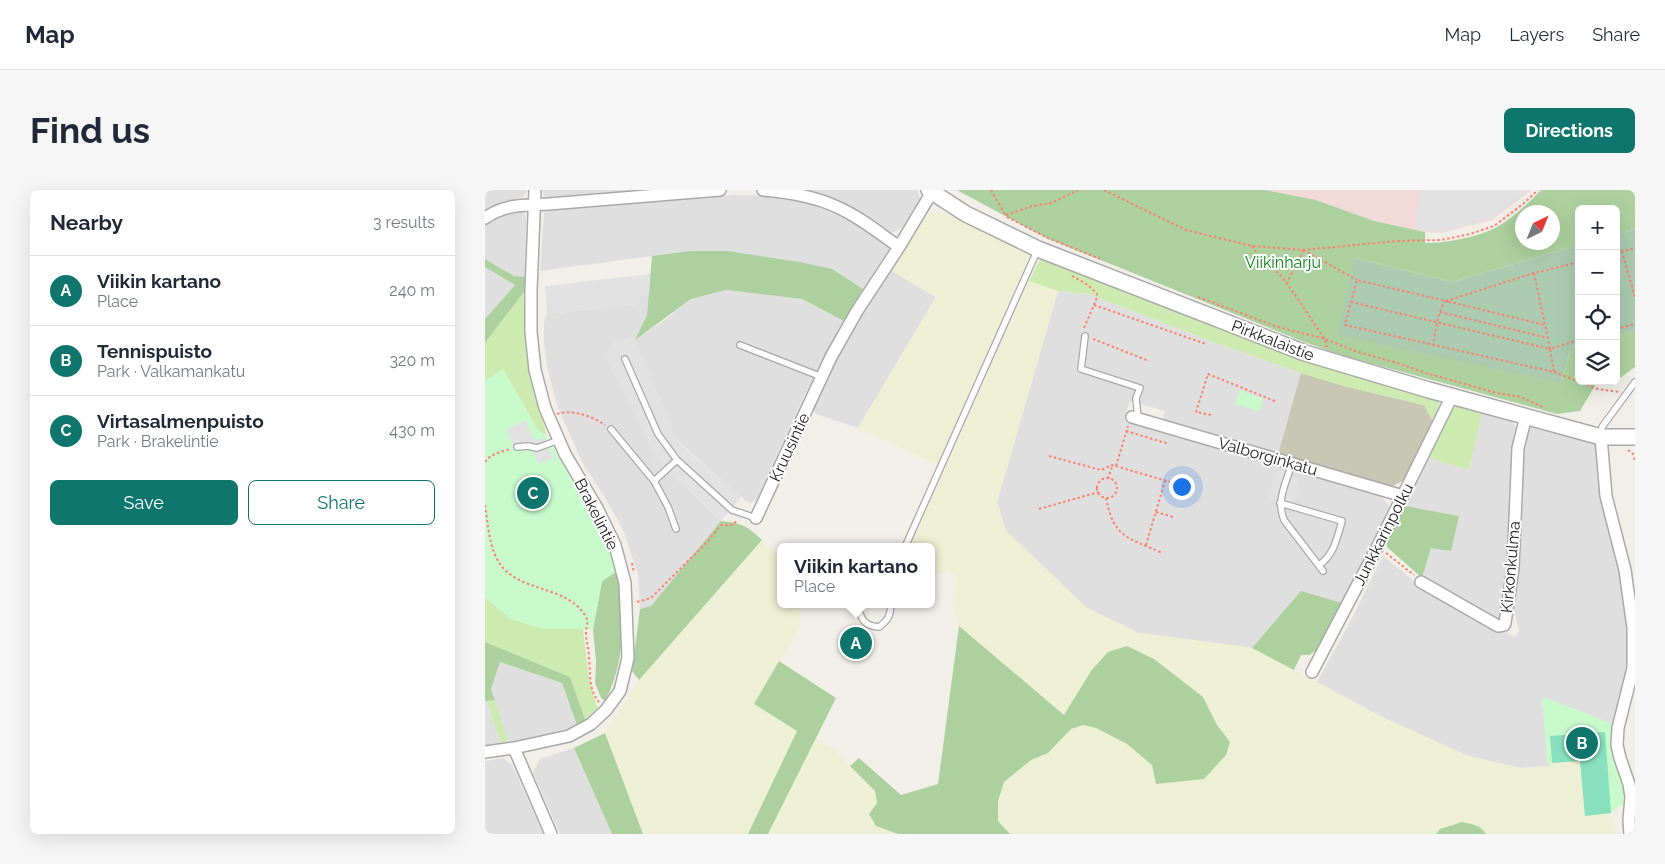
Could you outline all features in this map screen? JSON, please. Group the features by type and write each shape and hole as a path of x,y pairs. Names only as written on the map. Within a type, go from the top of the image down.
{"street":[{"name":"Brakelintie","path":"485,752 569,736 591,724 606,710 620,691 628,658 632,603 615,545 597,508 565,454 545,408 535,370 531,332 531,300 535,190"},
{"path":"485,218 494,212 511,206 720,190"},
{"path":"763,190 786,192 837,207 862,221 899,247"},
{"name":"Kruusintie","path":"756,518 831,357 857,311 899,247 930,191"},
{"name":"Pirkkalaistie","path":"930,191 966,214 1038,249 1305,353 1601,437 1635,437"},
{"name":"Junkkarinpolku","path":"1313,672 1452,396"},
{"name":"Kirkonkulma","path":"1421,582 1498,626 1505,622 1513,568 1518,448 1526,416"},
{"name":"Valborginkatu","path":"1135,417 1403,496"},
{"path":"1601,437 1602,467 1606,496 1625,570 1633,628 1633,668 1618,728 1617,745 1633,797 1629,834"},
{"path":"514,748 551,834"}],"lane":[{"path":"907,543 1038,249"},
{"path":"1085,336 1081,369 1140,388 1136,398 1135,417"},
{"path":"740,345 822,377"},
{"name":"Kruusintie","path":"625,359 659,434 677,460 732,510 756,518"},
{"path":"1601,437 1602,427 1635,382"},
{"path":"611,429 654,482 668,507 676,529"},
{"path":"517,447 528,446 537,448 559,440"},
{"path":"654,482 677,460"},
{"path":"1281,503 1342,521 1333,550 1321,568 1284,520 1280,511 1281,503 1292,464"},
{"path":"860,608 859,610 865,623 870,626 879,627 890,615 889,608"}],"path":[{"path":"991,190 1006,216 1048,238 1107,262"},
{"path":"1006,216 1032,206 1051,203 1078,190"},
{"path":"1104,190 1186,230 1252,246 1303,250 1397,241 1441,240 1470,234 1494,226 1539,190"},
{"path":"1252,246 1257,255 1274,267 1325,340"},
{"path":"1635,248 1622,251 1635,298"},
{"path":"1303,250 1357,280 1545,325"},
{"path":"1287,284 1290,274 1300,260 1303,250"},
{"path":"1063,259 1066,272 1088,285 1097,294 1084,329 1085,336 1149,361"},
{"path":"1433,346 1440,312 1446,301 1534,273 1575,263"},
{"path":"1534,273 1555,372"},
{"path":"1357,280 1345,325 1555,372 1598,389 1625,394"},
{"path":"1195,296 1278,327 1325,340 1426,373 1521,398 1552,411"},
{"path":"1351,302 1550,349 1575,341"},
{"path":"1094,305 1206,344"},
{"path":"1440,312 1548,338"},
{"path":"1620,328 1635,324"},
{"path":"1211,415 1196,412 1208,374 1277,402"},
{"path":"556,408 559,420"},
{"path":"557,414 565,411 581,414 599,421 611,429"},
{"path":"1116,466 1126,431 1135,417"},
{"path":"1126,431 1169,444"},
{"path":"485,462 487,458 497,453 517,447"},
{"path":"1625,449 1633,454 1635,461"},
{"path":"1049,456 1101,470 1112,465 1184,486"},
{"path":"1108,479 1112,465"},
{"path":"1106,498 1113,496 1117,490 1115,482 1108,479 1101,481 1099,492 1106,498 1109,512 1118,530 1127,537 1162,553"},
{"path":"1146,545 1165,481"},
{"path":"1039,509 1099,492"},
{"path":"485,505 493,546 501,566 513,577 564,597 585,615 588,620 586,631 590,680 595,697 606,710"},
{"path":"1156,512 1173,518"},
{"path":"632,603 651,598 708,541 721,525 733,525 743,513"},
{"path":"1378,546 1421,582"},
{"path":"630,558 635,576"}],"shaded area":[{"path":"485,190 528,190 523,197 503,202 485,210"},
{"path":"543,190 648,190 549,198 544,196"},
{"path":"805,190 917,190 920,198 903,227 894,232 824,196"},
{"path":"1265,190 1532,190 1492,220 1441,233 1425,232 1374,221 1316,200"},
{"path":"1421,190 1531,190 1492,218 1440,232 1414,229"},
{"path":"734,195 775,196 816,206 854,223 888,243 889,249 863,289 831,269 800,262 728,251 690,251 540,271 544,213 548,211"},
{"path":"519,211 524,212 526,217 525,277 514,276 485,259 485,224 498,216"},
{"path":"942,213 986,229 1031,253 1031,258 940,460 934,463 858,428 936,297 890,270 926,215"},
{"path":"485,267 516,284 485,319"},
{"path":"890,270 936,297 858,428 816,414 812,408 837,359 862,313"},
{"path":"650,274 649,295 640,296 639,304 547,314 545,286"},
{"path":"1029,281 1058,291 997,502 1006,531 1087,608 1139,633 1253,648 1382,717 1468,756 1520,768 1548,766 1552,763 1580,760 1585,815 1611,813 1616,834 1010,834 998,821 998,801 1004,782 1031,760 1048,753 1071,729 1083,725 1096,728 1127,744 1152,765 1156,784 1230,742 1217,725 1203,697 1127,646 1108,652 1091,671 1065,715 959,626 953,606 957,577 948,571 935,575 935,543 912,543"},
{"path":"727,290 802,299 844,321 805,394 757,499 751,503 746,501 676,439 633,336 655,458 721,521 651,606 640,609 638,575 624,532 583,464 558,408 547,367 544,322 547,314 639,304 640,296 649,295 647,315 636,339 662,322 691,299"},
{"path":"1058,291 1088,294 1301,373 1278,454 1163,420 1165,411 1130,401 1124,420 1379,495 1384,499 1389,506 1389,512 1342,603 1301,592 1252,648 1139,633 1087,608 1006,531 997,502"},
{"path":"633,336 676,439 691,454 742,496 721,521 655,458 605,356 613,342"},
{"path":"1301,373 1344,386 1424,405 1434,423 1404,480 1387,487 1278,454"},
{"path":"1483,410 1509,419 1515,425 1517,433 1509,566 1500,619 1497,620 1422,578 1431,548 1459,516 1406,506 1429,458 1469,470"},
{"path":"525,420 533,438 537,440 544,438 554,458 540,464 531,451 524,448 514,450 507,429"},
{"path":"1537,424 1593,441 1596,445 1621,571 1628,645 1624,682 1615,725 1542,698 1548,766 1520,768 1468,756 1382,717 1317,682 1383,556 1419,585 1515,637 1519,632 1514,608 1519,453 1526,431 1531,426"},
{"path":"1276,472 1301,479 1293,505 1269,498"},
{"path":"762,541 777,557 777,608 799,608 801,625 754,704 797,731 748,834 643,834 605,733 639,680"},
{"path":"500,662 562,683 577,725 564,732 508,742 491,689"},
{"path":"485,701 487,701 501,744 485,746"},
{"path":"815,738 832,748 875,791 877,803 876,826 898,834 768,834"},
{"path":"574,748 612,834 560,834 533,773 540,759"},
{"path":"503,758 513,766 543,834 485,834 485,761"}],"green space":[{"name":"Viikinharju","path":"957,190 1265,190 1316,200 1374,221 1425,232 1425,243 1462,239 1481,234 1497,227 1515,215 1515,250 1560,250 1560,205 1526,205 1541,190 1635,190 1635,229 1620,234 1620,205 1575,205 1575,246 1452,282 1355,258 1561,383 1571,347 1575,346 1575,385 1595,385 1580,411 1557,414 1344,356 1304,342 1046,238"},
{"path":"1635,229 1635,331 1620,335 1620,250 1620,234"},
{"path":"1575,246 1575,346 1571,347 1561,383 1337,335 1355,258 1452,282"},
{"path":"690,251 728,251 832,269 863,289 844,321 802,299 726,290 691,299 635,340 647,315 652,256"},
{"path":"1043,258 1439,401 1440,410 1434,423 1424,405 1344,386 1301,373 1088,294 1058,291 1029,281 1039,261"},
{"path":"485,259 514,276 525,277 524,292 485,343 485,319 515,285 485,267"},
{"path":"524,292 528,364 546,435 538,430 503,369 485,381 485,343"},
{"path":"1635,331 1635,367 1620,378 1620,340 1620,335"},
{"path":"503,369 538,430 550,441 562,464 604,531 608,541 617,571 602,581 593,629 544,629 511,619 485,597 485,381"},
{"path":"1240,390 1263,399 1260,411 1235,404"},
{"path":"1459,404 1483,410 1469,470 1429,458 1453,409"},
{"path":"1406,506 1459,516 1451,551 1431,548 1422,578 1387,547 1386,543"},
{"path":"721,521 744,526 762,540 639,680 632,671 640,609 651,606"},
{"path":"617,571 620,587 622,638 617,670 605,701 601,698 595,683 596,661 593,629 602,581"},
{"path":"1301,591 1342,603 1317,650 1309,655 1301,655 1294,670 1252,648"},
{"path":"485,597 511,619 544,629 583,629 589,679 598,708 585,719 570,677 485,642"},
{"path":"959,626 1064,715 1091,671 1108,652 1127,646 1154,659 1203,697 1217,725 1230,742 1226,755 1204,779 1156,784 1152,765 1127,744 1096,728 1083,725 1071,729 1048,753 1031,760 1004,782 998,801 998,821 1010,834 898,834 876,826 869,814 877,803 875,791 850,766 859,758 901,795 938,784"},
{"path":"485,642 570,677 585,719 577,725 562,683 500,662 491,689 495,700 485,701"},
{"path":"779,661 836,698 768,834 748,834 797,731 754,704"},
{"path":"1542,697 1615,725 1627,801 1611,813 1585,816 1580,760 1552,763 1548,766"},
{"path":"495,700 508,742 501,744 487,701"},
{"path":"1605,732 1611,813 1585,816 1580,761 1552,763 1550,736"},
{"path":"605,733 643,834 612,834 574,748"},
{"path":"1462,822 1479,827 1486,834 1436,834 1440,829"}],"place":[{"name":"Virtasalmenpuisto","path":"533,493"},
{"name":"Viikin kartano","path":"856,643"},
{"name":"Tennispuisto","path":"1582,743"}]}
